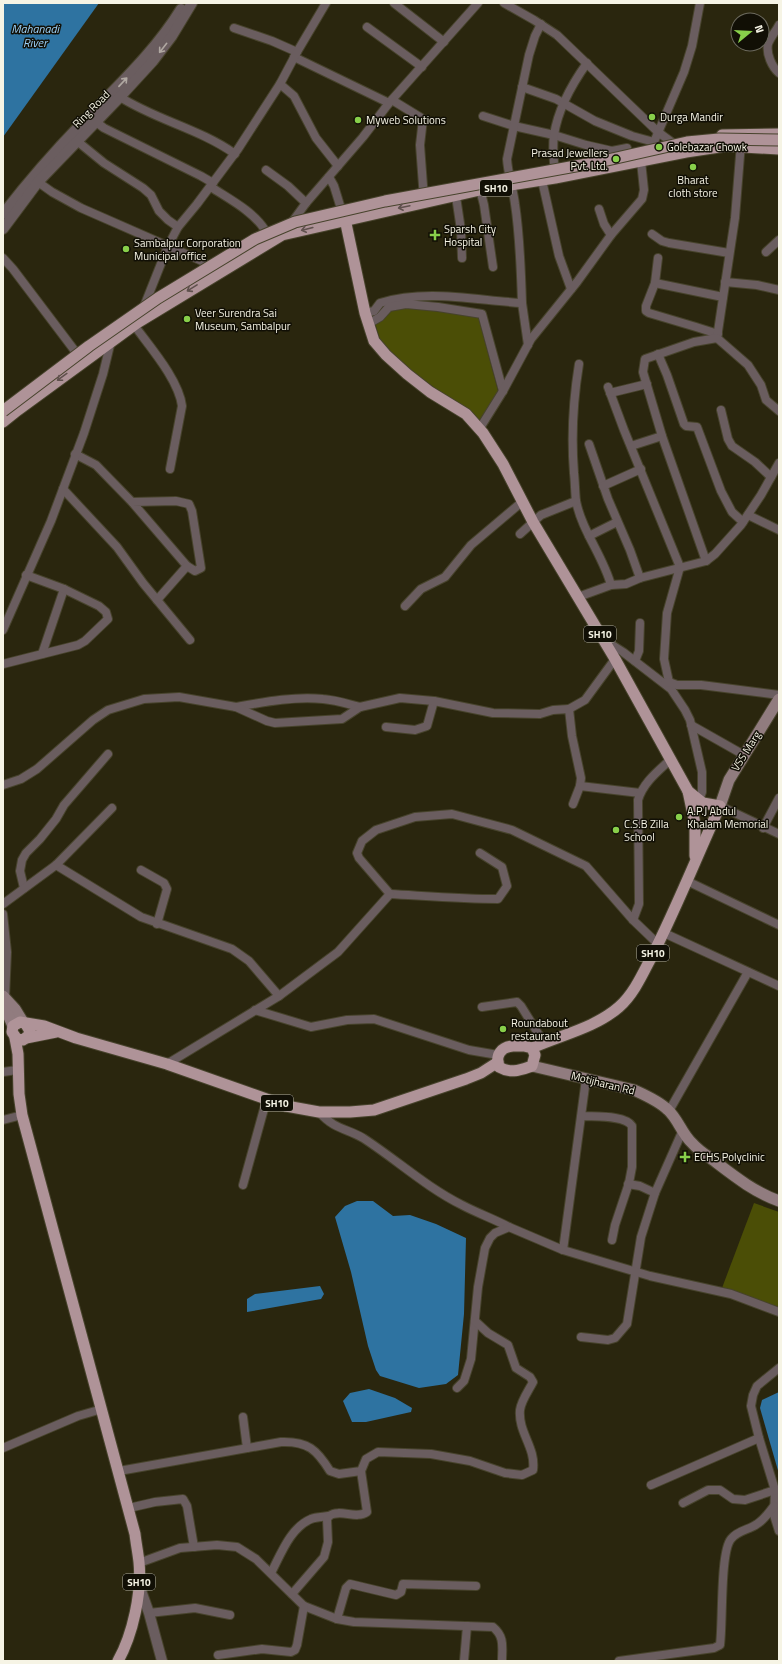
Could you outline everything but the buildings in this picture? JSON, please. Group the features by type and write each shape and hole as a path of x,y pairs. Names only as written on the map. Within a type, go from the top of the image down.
{"main road":[{"path":"3,406 145,302 205,264 265,230 296,216 424,189 554,166 670,141 702,136 779,134"},
{"path":"3,411 102,337 158,298 255,239 295,222 385,201 603,161 687,142 719,139 779,140"},
{"name":"SH10","path":"20,1024 44,1026 57,1032 167,1064 267,1098 286,1106 320,1112 350,1112 374,1110 466,1079 482,1072 498,1059 500,1051 508,1047 524,1046 532,1048 594,1023 620,1006 628,998 642,976 664,933 722,802 703,803 688,791 615,659 533,522 492,446 481,430 466,414 421,385 386,355 374,341 366,319 345,219 480,190 556,178 703,149 741,146 779,149"},
{"path":"3,422 111,341 216,273 282,234 345,219"},
{"name":"VSS Marg","path":"722,802 724,789 779,699"},
{"path":"722,802 730,793 779,713"},
{"path":"688,791 695,824 695,861"},
{"path":"4,998 15,1009 20,1024"},
{"path":"3,1010 30,1031 21,1039 12,1032 20,1024"},
{"name":"SH10","path":"57,1032 21,1039 17,1070 22,1115 135,1534 139,1563 139,1585 132,1626 123,1652 118,1661"},
{"path":"498,1059 499,1067 505,1071 518,1071 532,1066 535,1055 532,1048"},
{"name":"Motijharan Rd","path":"532,1066 634,1090 646,1095 669,1111 682,1132 692,1143 738,1180 779,1201"}],"street":[{"name":"Ring Road","path":"3,214 25,185 138,65 177,15 184,3"},
{"name":"Ring Road","path":"3,229 38,182 153,61 172,36 192,3"},
{"path":"170,469 182,406 181,398 172,379 136,324 168,246 178,227 235,154 280,84 295,55 326,3"},
{"path":"394,3 444,42"},
{"path":"282,234 306,203 391,102 478,3"},
{"path":"504,3 557,35 658,132 686,152"},
{"path":"640,161 653,144 684,72 692,46 700,3"},
{"path":"528,345 522,303 520,257 515,203 508,173 507,158 529,55 535,36 541,24"},
{"path":"779,25 768,45 770,60 775,70 779,73"},
{"path":"367,27 422,67"},
{"path":"234,28 272,41 295,55 424,119 420,145 424,203"},
{"path":"556,178 554,166 554,135 563,104 575,80 587,63"},
{"path":"280,84 294,96 316,138 338,166"},
{"path":"522,87 556,99 594,121 653,144"},
{"path":"120,97 138,109 221,144 235,154"},
{"path":"481,430 528,345 611,235 642,199 644,194 640,161 628,151 627,148 612,151 514,126 484,116"},
{"path":"96,122 104,128 201,176 252,215 260,222 265,230"},
{"path":"718,336 735,218 742,134"},
{"path":"77,141 104,163 143,188 151,195 159,211 178,227"},
{"path":"540,168 559,256 571,289"},
{"path":"266,170 288,186 306,203"},
{"path":"329,177 334,186 345,219"},
{"path":"478,179 484,205 493,267"},
{"path":"38,182 52,192 81,208 202,261 216,273"},
{"path":"453,184 461,230 462,258"},
{"path":"599,209 604,224 611,235"},
{"path":"652,234 662,241 669,243 729,253"},
{"path":"766,252 779,240"},
{"path":"3,258 13,269 83,362"},
{"path":"658,258 655,283 646,306 646,311 696,326 718,336 748,365 761,386 766,400 779,411"},
{"path":"725,282 756,285 779,290"},
{"path":"655,283 723,297"},
{"path":"366,319 380,303 415,296 460,297 522,303"},
{"path":"366,319 380,317 389,307 406,304 438,307 482,314 503,391"},
{"path":"706,561 662,436 643,372 645,359 694,342 718,336"},
{"path":"3,630 50,521 84,433 103,374 111,341"},
{"path":"658,354 684,424 686,426 697,427 721,491 732,512 779,530"},
{"path":"579,364 574,394 572,423 576,501 589,536 602,562 611,585"},
{"path":"647,384 609,390 680,567 667,613 664,659 666,683"},
{"path":"721,410 728,439 732,446 755,462 771,477"},
{"path":"631,446 662,436"},
{"path":"589,444 603,486 617,522 635,561 640,578"},
{"path":"75,454 96,465 132,502 187,566 195,571 201,568 192,511 189,504 176,501 132,502"},
{"path":"578,597 611,585 626,584 640,578 706,561 715,554 746,518 779,463"},
{"path":"603,486 641,469"},
{"path":"63,489 117,546 157,600 190,640"},
{"path":"405,606 421,589 445,577 471,545 523,501"},
{"path":"520,534 541,515 576,501"},
{"path":"589,536 617,522"},
{"path":"157,600 187,566"},
{"path":"3,664 78,645 85,641 108,619 106,612 100,606 64,589 26,575"},
{"path":"42,654 64,589"},
{"path":"635,661 639,651 640,623"},
{"path":"602,638 666,683 678,699 691,724 702,772 702,792 699,800"},
{"path":"3,785 21,779 37,768 93,720 108,710 144,699 179,697 236,707 275,723 342,719 360,707 400,698 434,701 493,713 540,714 553,710 569,710 585,700 615,659"},
{"path":"666,683 677,685 701,685 779,695"},
{"path":"236,707 264,702 324,699 360,707"},
{"path":"386,727 415,730 426,726 434,701"},
{"path":"569,710 580,778 580,786 573,804"},
{"path":"691,724 744,755"},
{"path":"24,888 20,871 22,860 26,853 40,839 56,819 64,805 108,754"},
{"path":"633,920 639,904 638,800 640,793 648,780 670,760"},
{"path":"580,786 640,793"},
{"path":"763,828 779,798"},
{"path":"722,802 763,828 779,834"},
{"path":"3,904 56,865 112,808"},
{"path":"480,853 502,868 507,886 498,898 462,899 443,896 390,894 359,858 357,853 362,841 376,830 415,817 452,814 512,830 586,866 633,920 658,944"},
{"path":"56,865 141,917 157,924 232,949 249,961 279,996"},
{"path":"140,870 164,883 167,889 157,924"},
{"path":"687,881 779,925"},
{"path":"167,1064 279,996 338,952 390,894"},
{"path":"3,914 7,952 4,998"},
{"path":"664,933 779,986"},
{"path":"669,1111 748,972"},
{"path":"482,1007 517,1002 544,1043"},
{"path":"254,1010 311,1027 347,1020 374,1019 498,1059"},
{"path":"3,1072 17,1070"},
{"path":"563,1250 586,1079"},
{"path":"243,1185 267,1098"},
{"path":"320,1112 327,1121 362,1138 423,1182 462,1205 509,1227 563,1250 635,1272 731,1294 779,1312"},
{"path":"3,1120 22,1115"},
{"path":"582,1116 622,1119 630,1122 632,1126 632,1167 612,1240"},
{"path":"581,1337 608,1340 615,1338 621,1333 627,1324 641,1237 655,1193 682,1132"},
{"path":"628,1184 640,1186 655,1193"},
{"path":"457,1388 464,1381 468,1371 478,1287 485,1248 490,1238 509,1227"},
{"path":"271,1573 289,1538 297,1528 312,1519 329,1516 335,1513 361,1515 367,1512 361,1471 366,1459 378,1452 432,1454 470,1461 505,1473 517,1475 522,1475 533,1470 533,1455 523,1428 520,1409 533,1382 516,1368 508,1345 488,1333 475,1321"},
{"path":"779,1368 757,1386 753,1395 751,1406 775,1490 774,1515 779,1532"},
{"path":"3,1448 78,1416 102,1410"},
{"path":"243,1417 247,1448"},
{"path":"651,1485 759,1438"},
{"path":"119,1471 281,1442 295,1441 308,1445 322,1459 333,1474 361,1471"},
{"path":"683,1503 708,1490 720,1490 733,1498 744,1500 775,1490"},
{"path":"128,1505 183,1500 187,1506 194,1547"},
{"path":"619,1661 714,1648 720,1645 724,1568 727,1546 730,1539 738,1532 758,1524 774,1506"},
{"path":"292,1594 324,1557 328,1542 327,1518 329,1516"},
{"path":"139,1563 180,1548 217,1545 237,1547 256,1559 304,1606 337,1619 354,1622 373,1624 493,1627 500,1633 503,1643 502,1661"},
{"path":"337,1619 346,1588 350,1584 396,1595 400,1594 401,1585 404,1584 476,1586"},
{"path":"139,1585 149,1613 162,1661"},
{"path":"218,1655 262,1649 291,1652 295,1650 304,1606"},
{"path":"149,1613 195,1608 230,1615"},
{"path":"464,1661 467,1626"}],"shaded area":[{"path":"408,308 478,316 498,391 480,422 383,349 375,323 392,310"},
{"path":"754,1203 779,1212 779,1307 722,1288"}],"water":[{"name":"Mahanadi River","path":"3,3 99,3 3,137"},
{"path":"357,1201 373,1201 393,1216 410,1215 436,1224 466,1238 464,1314 458,1375 446,1384 419,1388 380,1376 376,1370 368,1346 351,1272 335,1217 345,1206"},
{"path":"320,1286 324,1294 321,1299 247,1312 247,1299 255,1294"},
{"path":"369,1389 395,1398 412,1408 411,1412 366,1422 352,1422 343,1401 350,1393"},
{"path":"779,1392 779,1474 760,1408 762,1400"}],"place":[{"name":"Durga Mandir","path":"652,117"},
{"name":"Myweb Solutions","path":"358,120"},
{"name":"Golebazar Chowk","path":"659,147"},
{"name":"Prasad Jewellers Pvt. Ltd.","path":"616,159"},
{"name":"Bharat cloth store","path":"693,167"},
{"name":"Sparsh City Hospital","path":"435,235"},
{"name":"Sambalpur Corporation Municipal office","path":"126,249"},
{"name":"Veer Surendra Sai Museum, Sambalpur","path":"187,319"},
{"name":"A.P.J Abdul Khalam Memorial","path":"679,817"},
{"name":"C.S.B Zilla School","path":"616,830"},
{"name":"Roundabout restaurant","path":"503,1029"},
{"name":"ECHS Polyclinic","path":"685,1157"}]}
